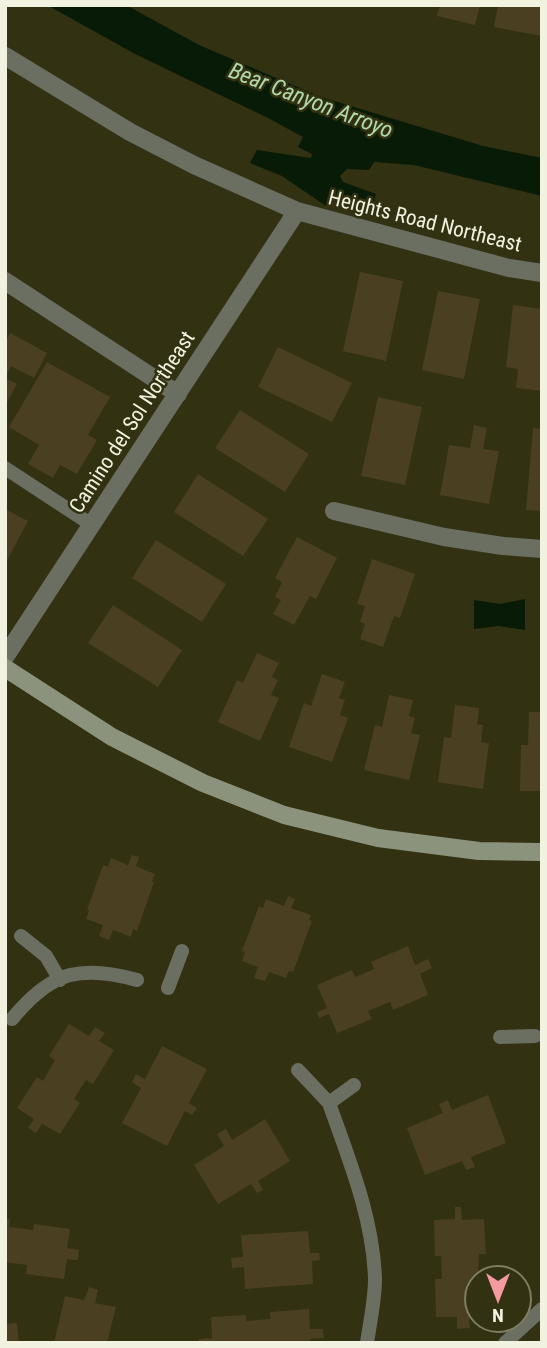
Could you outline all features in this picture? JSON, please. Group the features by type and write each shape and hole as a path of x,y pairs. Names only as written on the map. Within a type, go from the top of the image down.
{"street":[{"name":"Heights Road Northeast","path":"5,55 130,132 194,165 297,211 509,268 542,273"},
{"name":"Camino del Sol Northeast","path":"5,657 297,211"},
{"path":"5,281 178,394"},
{"path":"334,511 444,537 542,549"},
{"path":"5,667 112,737 203,783 284,815 378,838 479,851 542,852"}],"lane":[{"path":"5,468 92,525"},
{"path":"21,936 46,956 60,980"},
{"path":"169,988 182,951"},
{"path":"12,1019 27,1002 69,975 95,973 137,979"},
{"path":"500,1037 535,1036"},
{"path":"298,1070 329,1103 357,1183 371,1242 375,1280 367,1343"},
{"path":"329,1103 354,1085"},
{"path":"505,1343 542,1309"}],"water":[{"name":"Bear Canyon Arroyo","path":"47,5 126,5 199,45 321,97 483,146 542,158 542,196 414,165 374,162 369,170 347,169 340,176 343,182 376,194 372,206 343,199 326,206 282,176 250,163 257,150 311,158 312,154 298,147 303,137 135,54"},
{"path":"525,599 525,630 499,626 474,629 474,600 500,604"}],"building":[{"path":"440,5 480,5 475,25 437,16"},
{"path":"498,5 542,5 542,36 494,27"},
{"path":"360,272 403,281 386,361 343,351"},
{"path":"438,291 480,299 464,379 422,370"},
{"path":"513,305 542,309 542,391 516,388 518,369 506,367"},
{"path":"10,333 47,353 34,378 11,366 5,378 5,342"},
{"path":"278,347 352,383 332,422 258,387"},
{"path":"47,362 110,397 88,435 97,440 77,474 60,465 53,478 28,464 39,445 9,427"},
{"path":"5,378 17,384 5,406"},
{"path":"378,397 422,407 405,485 361,476"},
{"path":"240,410 309,454 285,492 215,448"},
{"path":"474,425 487,428 483,449 499,451 489,504 440,495 449,445 470,448"},
{"path":"533,428 542,429 542,511 526,510"},
{"path":"198,474 268,519 243,556 174,512"},
{"path":"5,509 28,521 5,564"},
{"path":"297,537 337,558 316,599 310,596 294,625 273,614 281,600 275,597 282,582 275,578"},
{"path":"156,540 226,584 202,622 132,578"},
{"path":"372,559 415,574 400,618 394,616 383,647 360,639 365,624 360,622 365,606 357,604"},
{"path":"113,605 182,650 158,687 88,643"},
{"path":"257,653 279,663 272,677 278,680 271,695 279,698 260,741 218,722 237,680 243,683"},
{"path":"322,674 345,682 339,698 345,700 340,715 348,718 332,762 289,747 304,703 311,706"},
{"path":"389,695 413,700 409,716 415,718 411,733 420,735 409,780 364,770 375,725 382,727"},
{"path":"455,705 479,708 477,724 483,725 481,742 489,743 483,789 438,782 444,737 451,738"},
{"path":"529,712 542,712 542,791 520,791 521,745 528,745"},
{"path":"132,855 139,857 136,866 155,874 152,881 154,882 137,931 133,929 131,937 113,930 109,940 99,936 103,925 86,919 87,910 103,865 108,867 111,858 128,865"},
{"path":"288,896 295,899 291,908 311,915 309,920 312,921 293,972 289,971 286,978 269,972 265,981 254,978 258,967 242,961 245,952 242,951 259,906 263,908 266,899 284,906"},
{"path":"408,946 415,965 428,959 432,968 420,974 428,995 393,1010 390,1002 368,1011 372,1019 337,1033 329,1014 319,1018 317,1012 327,1008 317,985 352,970 355,977 374,969 371,962"},
{"path":"69,1024 89,1036 95,1027 105,1033 99,1041 114,1050 93,1084 86,1080 74,1099 80,1103 60,1134 42,1124 36,1133 28,1128 34,1119 17,1108 37,1077 43,1081 55,1060 49,1056"},
{"path":"162,1046 207,1069 189,1103 197,1108 192,1115 185,1111 167,1146 122,1123 141,1088 132,1082 136,1074 145,1079"},
{"path":"488,1095 506,1143 471,1157 475,1167 466,1170 462,1161 425,1175 407,1128 443,1113 439,1104 448,1100 452,1110"},
{"path":"265,1119 290,1161 258,1181 263,1190 257,1193 251,1184 218,1204 194,1165 224,1146 217,1134 226,1129 232,1140"},
{"path":"455,1207 461,1207 462,1220 484,1219 486,1254 479,1254 479,1264 463,1264 463,1329 457,1329 457,1317 436,1317 435,1279 442,1279 441,1256 435,1256 434,1220 455,1219"},
{"path":"5,1219 10,1219 9,1227 33,1230 34,1224 70,1229 67,1248 79,1250 78,1260 67,1259 64,1279 26,1274 27,1265 5,1262"},
{"path":"308,1231 310,1253 319,1253 320,1260 312,1261 313,1284 245,1289 244,1267 232,1268 231,1258 243,1257 241,1235"},
{"path":"89,1287 98,1290 95,1303 116,1307 107,1343 54,1343 65,1296 84,1300"},
{"path":"309,1309 310,1329 323,1329 324,1338 310,1339 310,1343 199,1343 199,1339 212,1338 211,1317 246,1315 246,1321 270,1319 270,1312"},
{"path":"17,1323 19,1343 5,1343 5,1324"}]}
